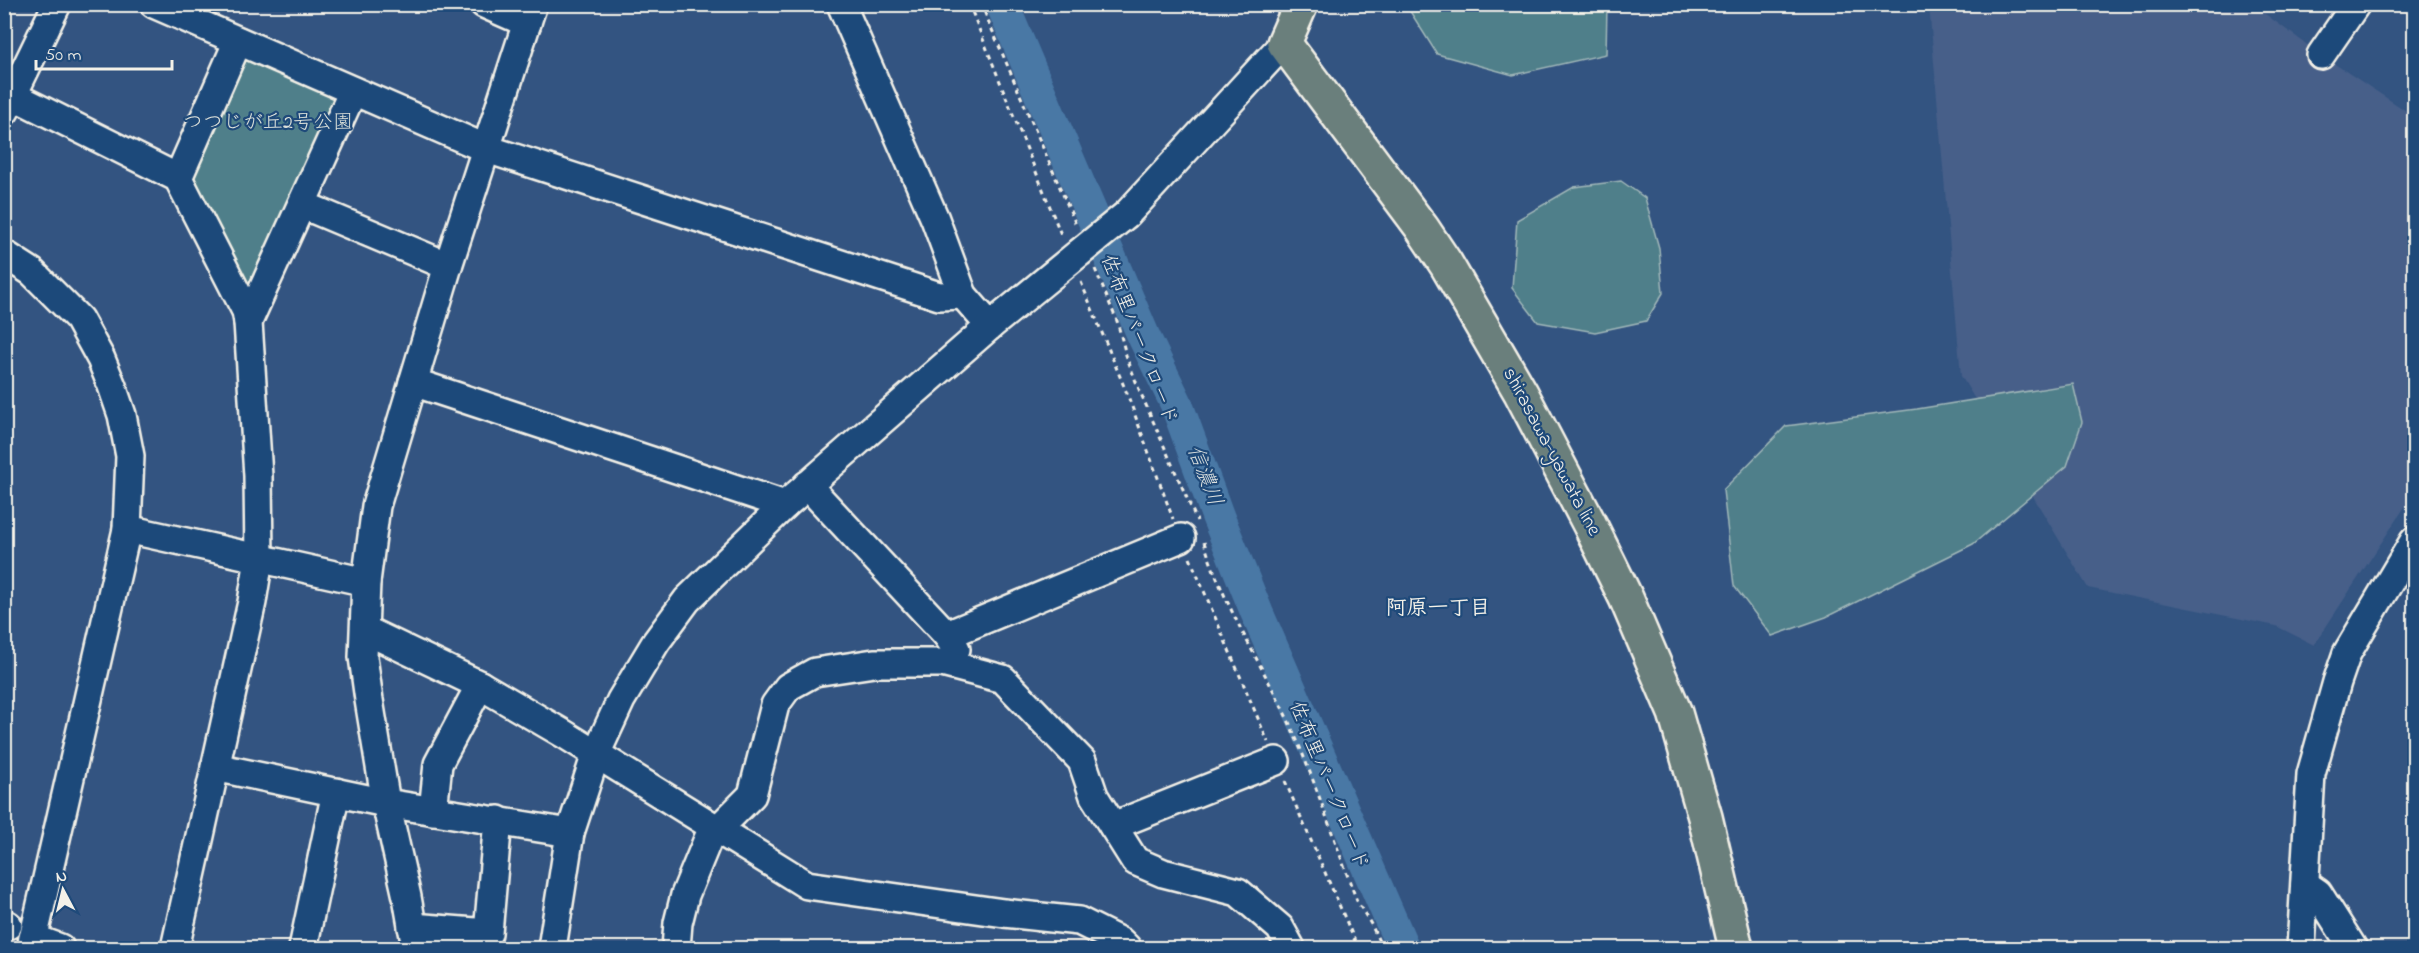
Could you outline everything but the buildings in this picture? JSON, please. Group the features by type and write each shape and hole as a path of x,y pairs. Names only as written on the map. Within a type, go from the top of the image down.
{"main road":[{"path":"1284,43 1301,4"},
{"name":"shirasawa-yawata line","path":"1284,43 1422,228 1446,264 1521,393 1590,525 1626,598 1675,713 1705,817 1736,948"}],"street":[{"path":"57,4 7,100 178,178 246,311 248,322 258,476 260,559 175,948"},
{"path":"154,4 487,149 939,296 963,295"},
{"path":"484,4 530,14 448,266 376,506 366,582 363,657 386,804 407,897 413,938 488,933 498,820"},
{"path":"841,4 935,219 963,295 990,326"},
{"path":"2321,55 2356,4"},
{"path":"178,178 238,41"},
{"path":"552,948 570,833 596,754 621,700 656,642 687,600 784,505 990,326 1127,214 1284,43"},
{"path":"248,322 353,91"},
{"path":"303,205 448,266"},
{"path":"4,254 32,272 79,319 102,359 122,415 130,456 127,529 32,943 60,948"},
{"path":"413,382 784,505"},
{"path":"807,485 947,635 967,668"},
{"path":"127,529 366,582"},
{"path":"947,635 1194,533"},
{"path":"2301,948 2311,774 2347,653 2415,541"},
{"path":"365,630 480,685 807,885 1004,913 1079,921 1121,942 1127,948"},
{"path":"676,948 678,923 685,895 708,839 752,795 775,705 788,687 815,672 874,663 942,663 1003,679 1082,761 1094,796 1135,861 1163,873 1238,892 1280,928 1291,948"},
{"path":"433,811 438,764 480,685"},
{"path":"1113,826 1276,761"},
{"path":"215,767 386,804 570,833"},
{"path":"303,948 336,792"},
{"path":"2305,884 2318,893 2353,948"}],"path":[{"path":"969,4 1081,251 1128,396 1194,533"},
{"name":"佐布里パークロード","path":"981,4 1081,251 1117,321 1126,355 1194,533 1288,721 1357,901 1382,948"}],"shaded area":[{"path":"1929,5 2253,5 2321,55 2414,116 2414,493 2314,645 2276,626 2088,588 1961,376"}],"green space":[{"path":"1406,5 1607,5 1606,54 1513,75 1437,54"},
{"name":"つつじが丘2号公園","path":"245,52 335,93 338,100 248,294 190,185"},
{"path":"1621,181 1645,198 1659,248 1663,293 1646,321 1595,332 1538,322 1512,288 1517,220 1574,187"},
{"path":"2073,384 2082,422 2067,466 1973,544 1826,617 1772,636 1734,586 1723,490 1786,426 1917,409"}],"waterway":[{"name":"信濃川","path":"1002,4 1144,337 1176,403 1218,517 1257,613 1403,948"}],"district":[{"name":"阿原一丁目","path":"1438,609"}]}
